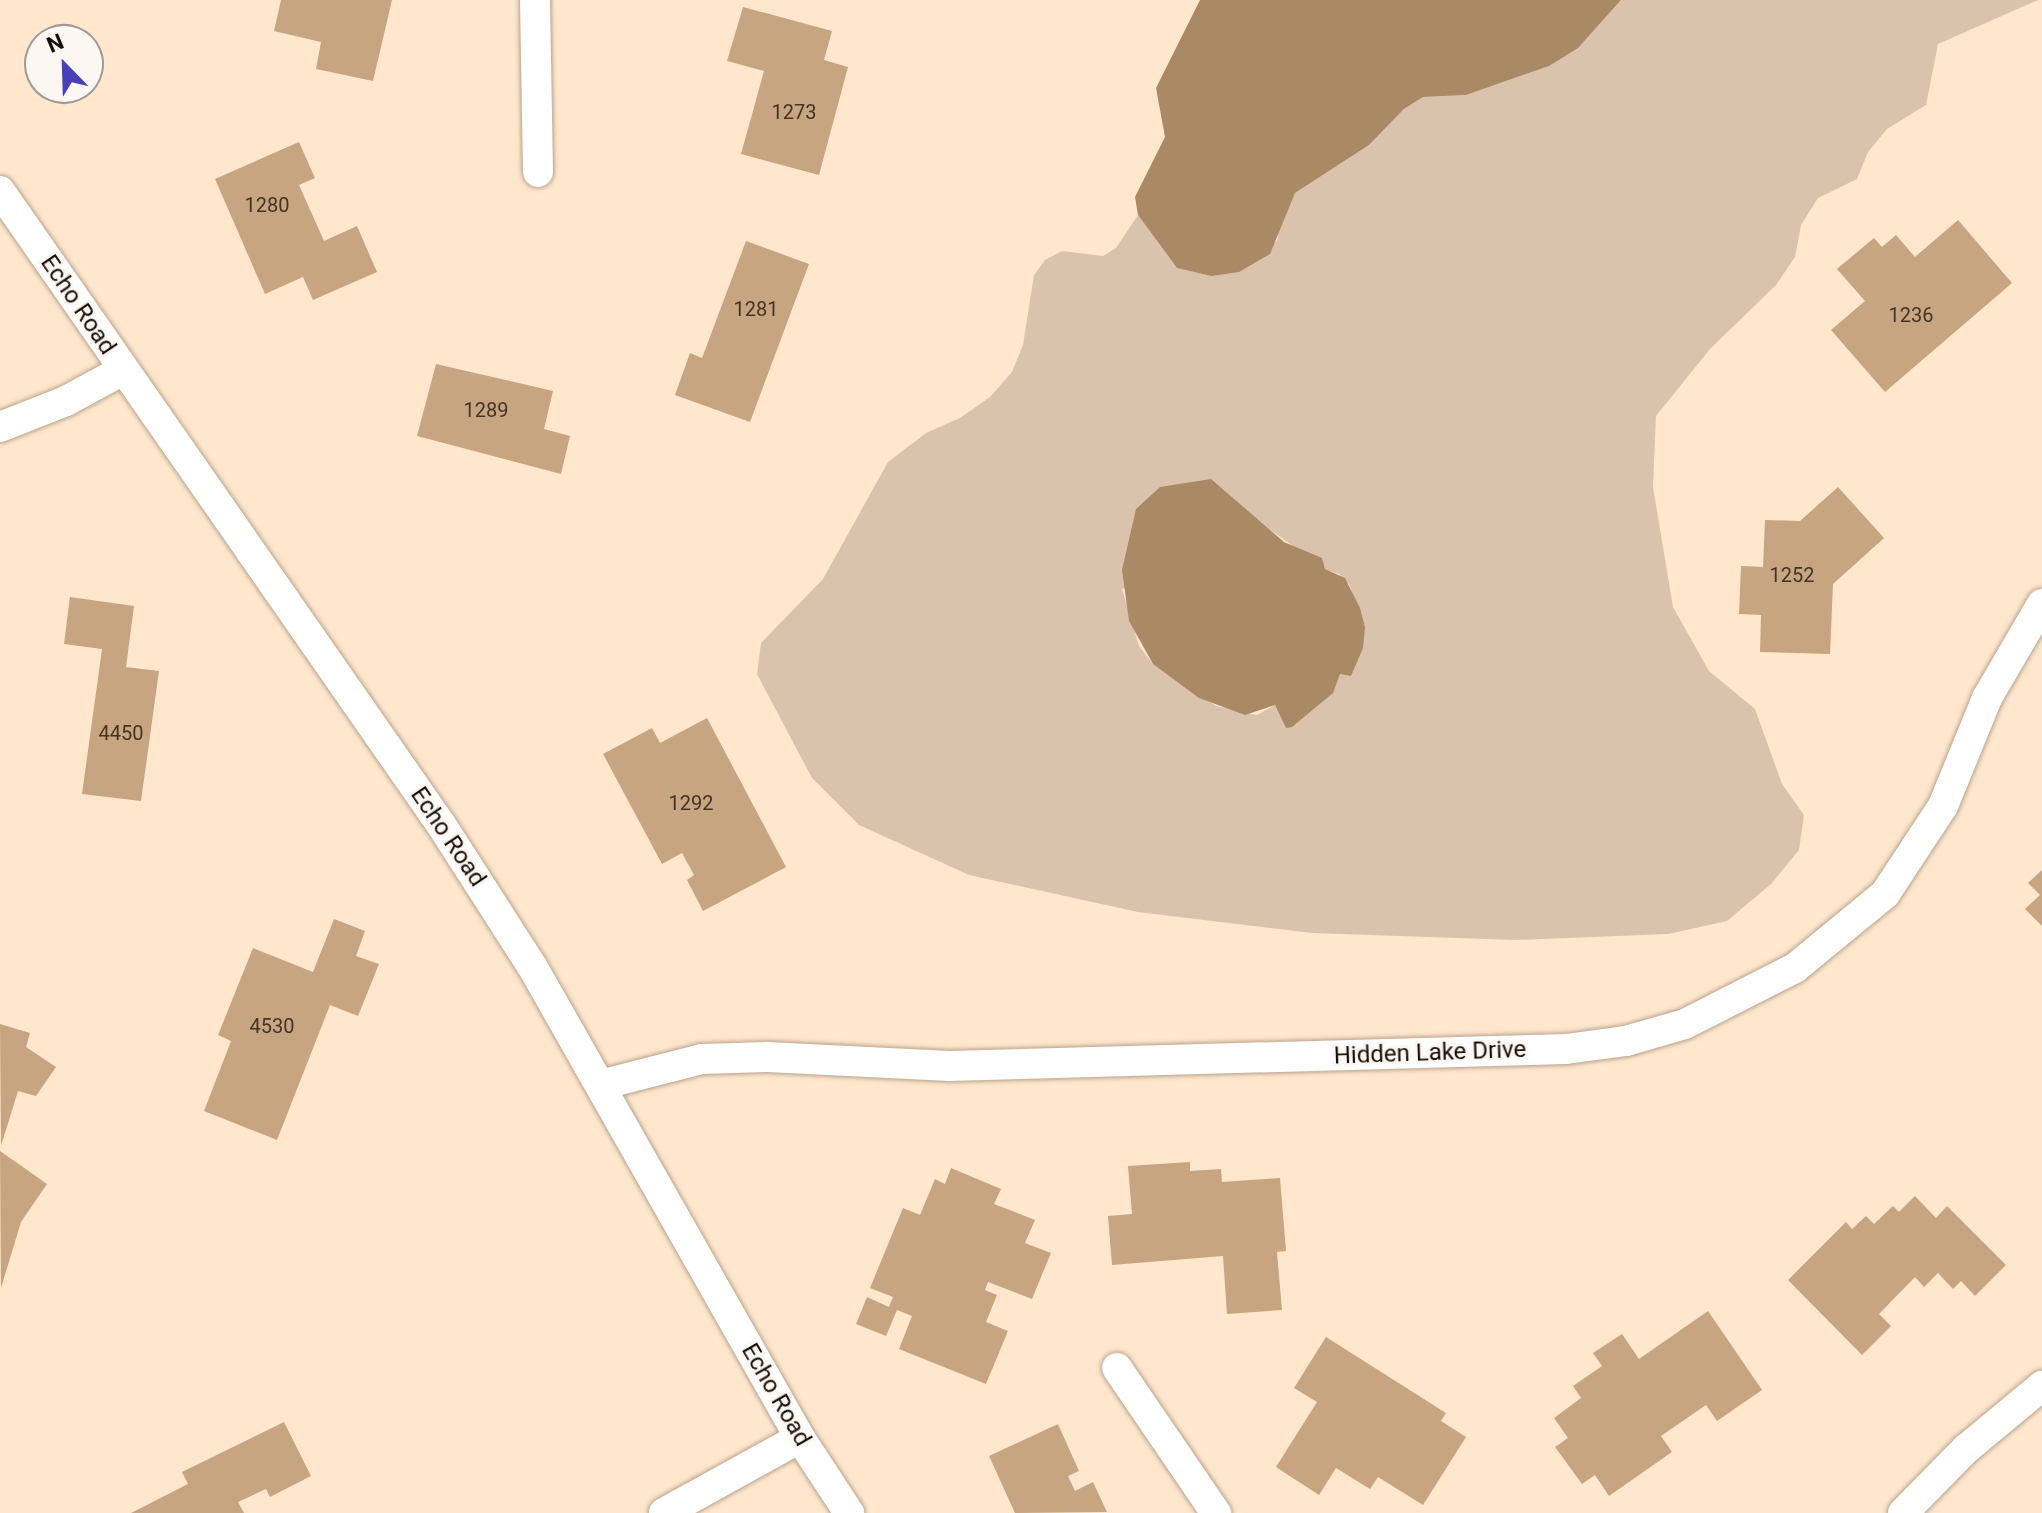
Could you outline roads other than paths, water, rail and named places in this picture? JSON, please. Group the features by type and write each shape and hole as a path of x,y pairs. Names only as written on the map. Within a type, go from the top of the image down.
{"street":[{"path":"535,0 538,172"},
{"name":"Echo Road","path":"0,191 442,826 604,1084 800,1438 849,1513"},
{"path":"0,427 66,401 123,370"},
{"name":"Hidden Lake Drive","path":"604,1084 702,1059 950,1066 1550,1049 1626,1041 1685,1024 1795,968 1885,894 1943,806 1987,698 2042,604"},
{"path":"1117,1368 1216,1513"},
{"path":"1903,1513 1966,1449 2042,1386"},
{"path":"664,1513 800,1438"}]}
